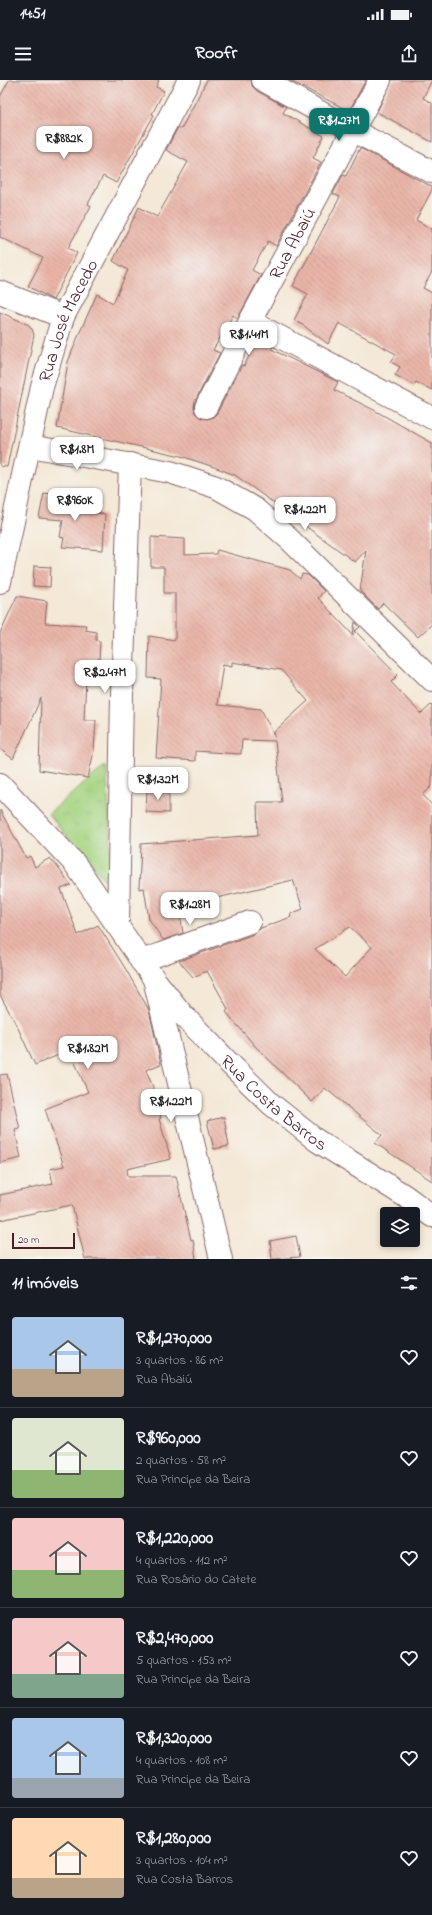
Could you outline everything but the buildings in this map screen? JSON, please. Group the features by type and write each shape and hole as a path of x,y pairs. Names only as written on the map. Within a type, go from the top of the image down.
{"street":[{"name":"Rua José Macedo","path":"0,582 42,387 63,317 189,80"},
{"path":"263,80 352,130 432,172"},
{"name":"Rua Abaiú","path":"206,407 250,321 380,80"},
{"path":"0,292 63,317"},
{"path":"250,321 432,418"},
{"path":"30,446 170,472 216,487 255,509 289,539 432,680"},
{"path":"118,925 122,694 130,464"},
{"name":"Rua Costa Barros","path":"0,784 75,864 118,925 141,961 192,1026 272,1104 316,1140 405,1196 432,1216"},
{"path":"141,961 250,922"},
{"path":"154,979 221,1259"}],"green space":[{"path":"106,765 114,891 48,814"}]}
